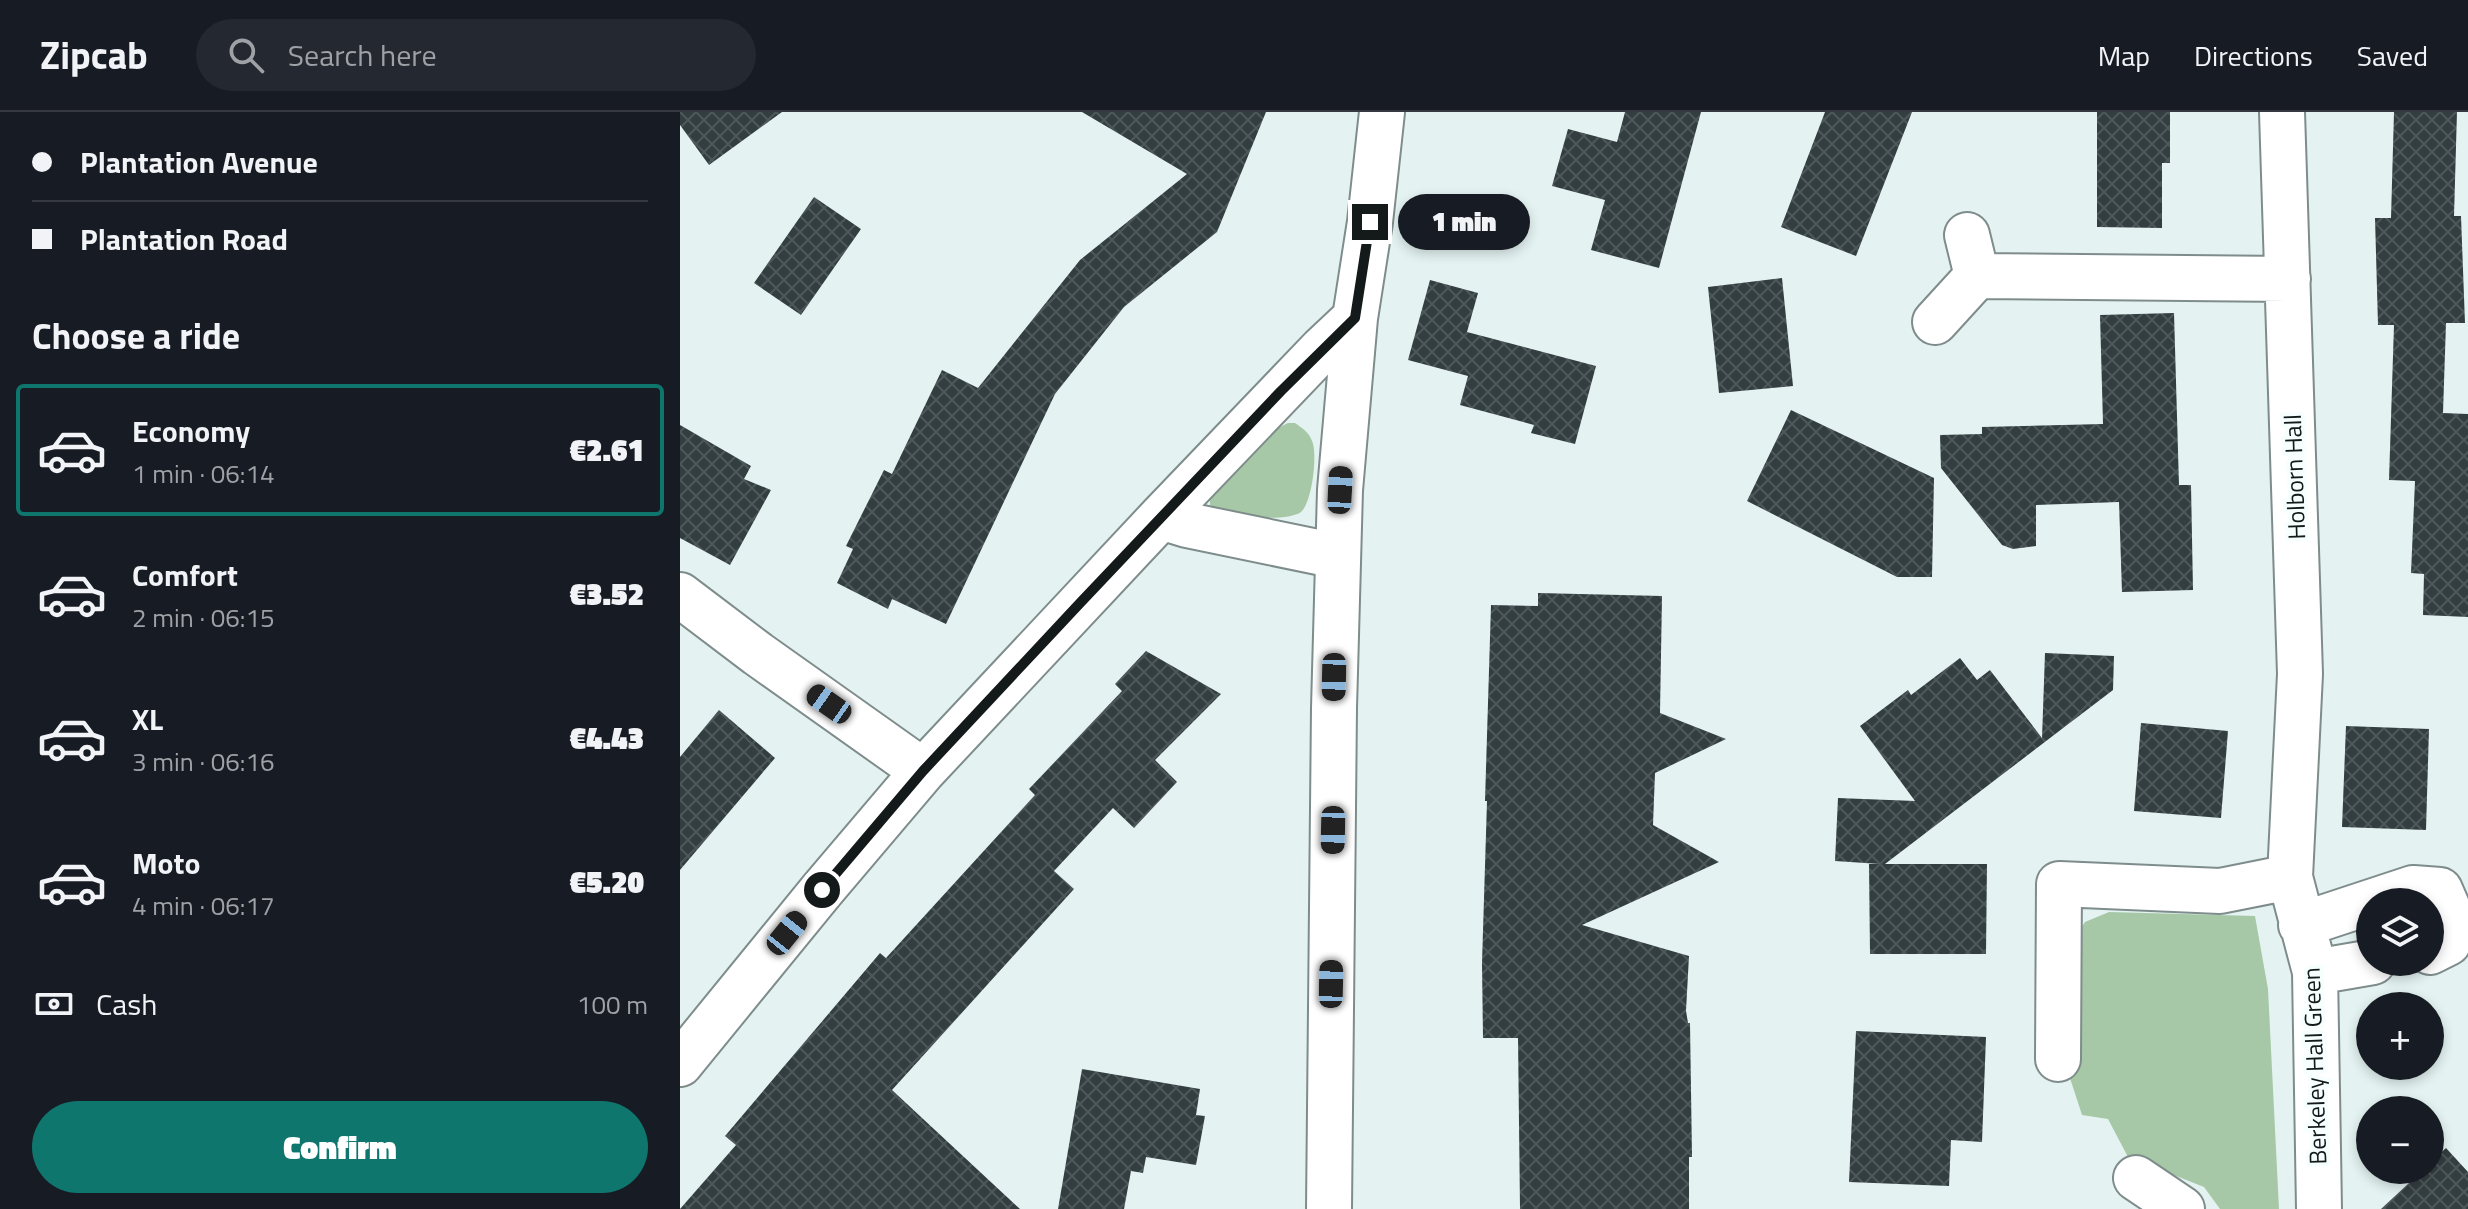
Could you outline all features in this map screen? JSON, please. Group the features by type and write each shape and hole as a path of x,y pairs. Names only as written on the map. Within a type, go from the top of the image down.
{"street":[{"path":"1329,1209 1337,556 1355,318 1382,112"},
{"name":"Holborn Hall","path":"2282,112 2300,674"},
{"path":"1967,235 1977,276"},
{"path":"1935,322 1977,276 2288,279"},
{"path":"680,1064 923,771 1161,517 1355,318"},
{"path":"1161,517 1337,556"},
{"path":"680,595 923,771"},
{"name":"Berkeley Hall Green","path":"2300,674 2290,877 2315,972 2319,1209"},
{"path":"2058,1059 2059,884 2220,891 2290,877"},
{"path":"2444,899 2450,913 2448,943 2444,945"},
{"path":"2301,925 2356,907"},
{"path":"2315,972 2356,965"},
{"path":"2136,1178 2182,1209"}],"green space":[{"path":"1295,423 1305,430 1314,447 1311,489 1301,512 1282,517 1255,517 1228,513 1210,505 1210,494 1276,429"},
{"path":"2109,912 2255,916 2268,989 2279,1209 2220,1209 2204,1187 2128,1157 2108,1119 2082,1115 2068,1072 2075,937 2085,922"}],"building":[{"path":"680,112 782,112 709,165 680,125"},
{"path":"1082,112 1266,112 1217,232 1124,307 1055,394 946,624 892,599 888,609 837,583 853,549 846,546 884,470 892,474 942,370 978,388 1080,260 1187,174"},
{"path":"1625,112 1701,112 1659,268 1591,250 1605,200 1552,186 1568,129 1617,142"},
{"path":"1825,112 1912,112 1856,256 1781,227"},
{"path":"2097,112 2170,112 2170,163 2162,163 2162,228 2097,227"},
{"path":"2394,112 2457,112 2454,216 2461,216 2465,323 2446,323 2443,413 2468,414 2468,617 2423,615 2424,574 2411,573 2415,481 2389,480 2394,325 2378,325 2375,218 2391,218"},
{"path":"814,197 861,229 801,315 754,283"},
{"path":"1782,278 1793,386 1719,393 1708,287"},
{"path":"1430,280 1478,293 1467,332 1596,366 1575,444 1531,433 1534,425 1460,405 1468,376 1408,360"},
{"path":"2174,313 2179,485 2191,485 2193,590 2122,592 2119,502 2036,505 2036,546 2013,549 2002,545 1941,468 1940,435 1982,434 1982,427 2103,424 2100,315"},
{"path":"1791,410 1934,478 1932,577 1897,577 1747,501"},
{"path":"680,425 751,466 744,479 771,490 730,565 680,538"},
{"path":"1538,593 1662,596 1660,713 1726,739 1655,773 1653,825 1719,862 1582,925 1689,956 1686,1011 1690,1023 1692,1157 1689,1157 1689,1209 1520,1209 1518,1038 1483,1038 1485,801 1491,605 1538,606"},
{"path":"1146,651 1221,694 1155,760 1177,782 1134,828 1113,808 1054,871 1074,889 892,1090 1020,1209 680,1209 736,1145 725,1136 880,953 886,958 1035,795 1029,789 1122,691 1115,684"},
{"path":"2045,653 2114,656 2113,690 1885,864 1987,864 1986,954 1870,954 1869,864 1880,864 1835,861 1838,798 1915,801 1860,726 1908,690 1911,695 1960,658 1977,680 1990,670 2042,738"},
{"path":"719,710 775,758 680,870 680,757"},
{"path":"2141,723 2228,731 2221,818 2134,811"},
{"path":"2346,726 2429,729 2426,830 2342,827"},
{"path":"1856,1031 1986,1037 1982,1142 1951,1140 1949,1186 1849,1182"},
{"path":"1082,1069 1200,1089 1196,1115 1205,1116 1196,1165 1146,1157 1143,1173 1131,1171 1124,1209 1058,1209"},
{"path":"2446,1148 2468,1172 2468,1209 2381,1209 2408,1184 2444,1184"}],"route":[{"path":"822,890 923,771 1281,391 1355,318 1370,222"}]}
